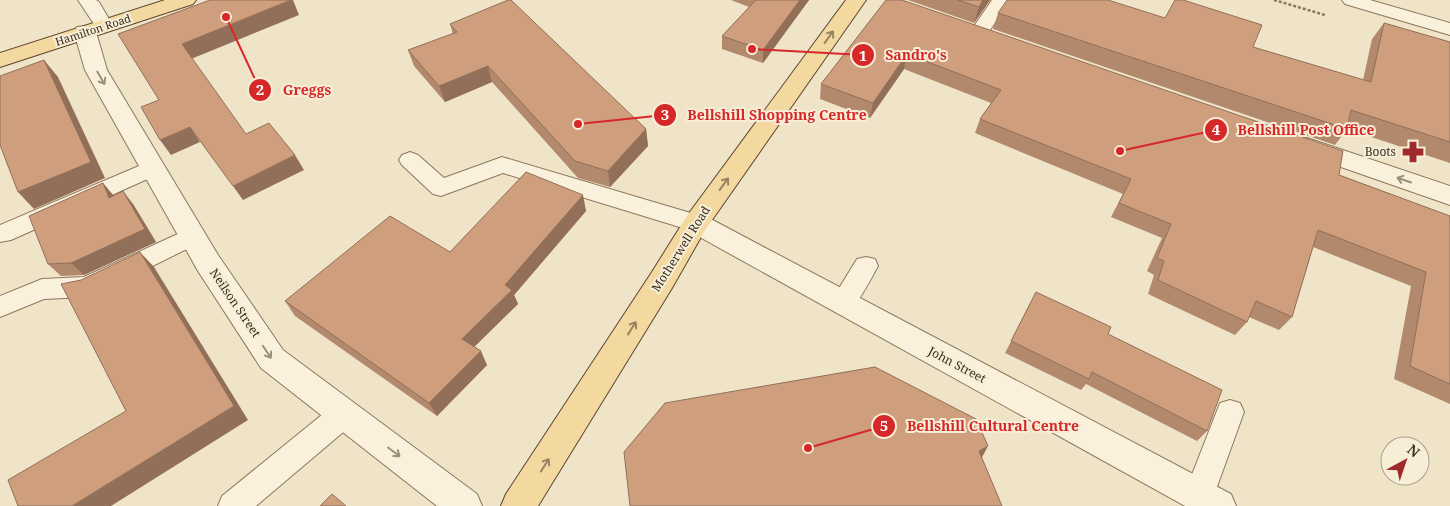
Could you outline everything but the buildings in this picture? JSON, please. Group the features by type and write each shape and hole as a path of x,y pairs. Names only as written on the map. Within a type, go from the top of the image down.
{"main road":[{"name":"Hamilton Road","path":"0,60 186,0"},
{"name":"Motherwell Road","path":"518,506 662,280 696,223 856,0"}],"street":[{"name":"Neilson Street","path":"95,29 96,70 208,263 272,359 465,506"},
{"path":"1290,140 1450,196"},
{"name":"John Street","path":"696,223 1209,501"}],"lane":[{"path":"87,0 86,2 93,6 95,29"},
{"path":"979,32 1001,0"},
{"path":"1351,0 1450,29"},
{"path":"410,160 441,188 502,165 696,223"},
{"path":"2,234 152,168"},
{"path":"0,307 42,289 87,286 192,236"},
{"path":"842,303 866,266"},
{"path":"1209,501 1230,412"},
{"path":"233,506 344,414"}],"place":[{"name":"Greggs","path":"226,17"},
{"name":"Sandro's","path":"752,49"},
{"name":"Bellshill Shopping Centre","path":"578,124"},
{"name":"Bellshill Post Office","path":"1120,151"},
{"name":"Boots","path":"1413,152"},
{"name":"Bellshill Cultural Centre","path":"808,448"}]}
